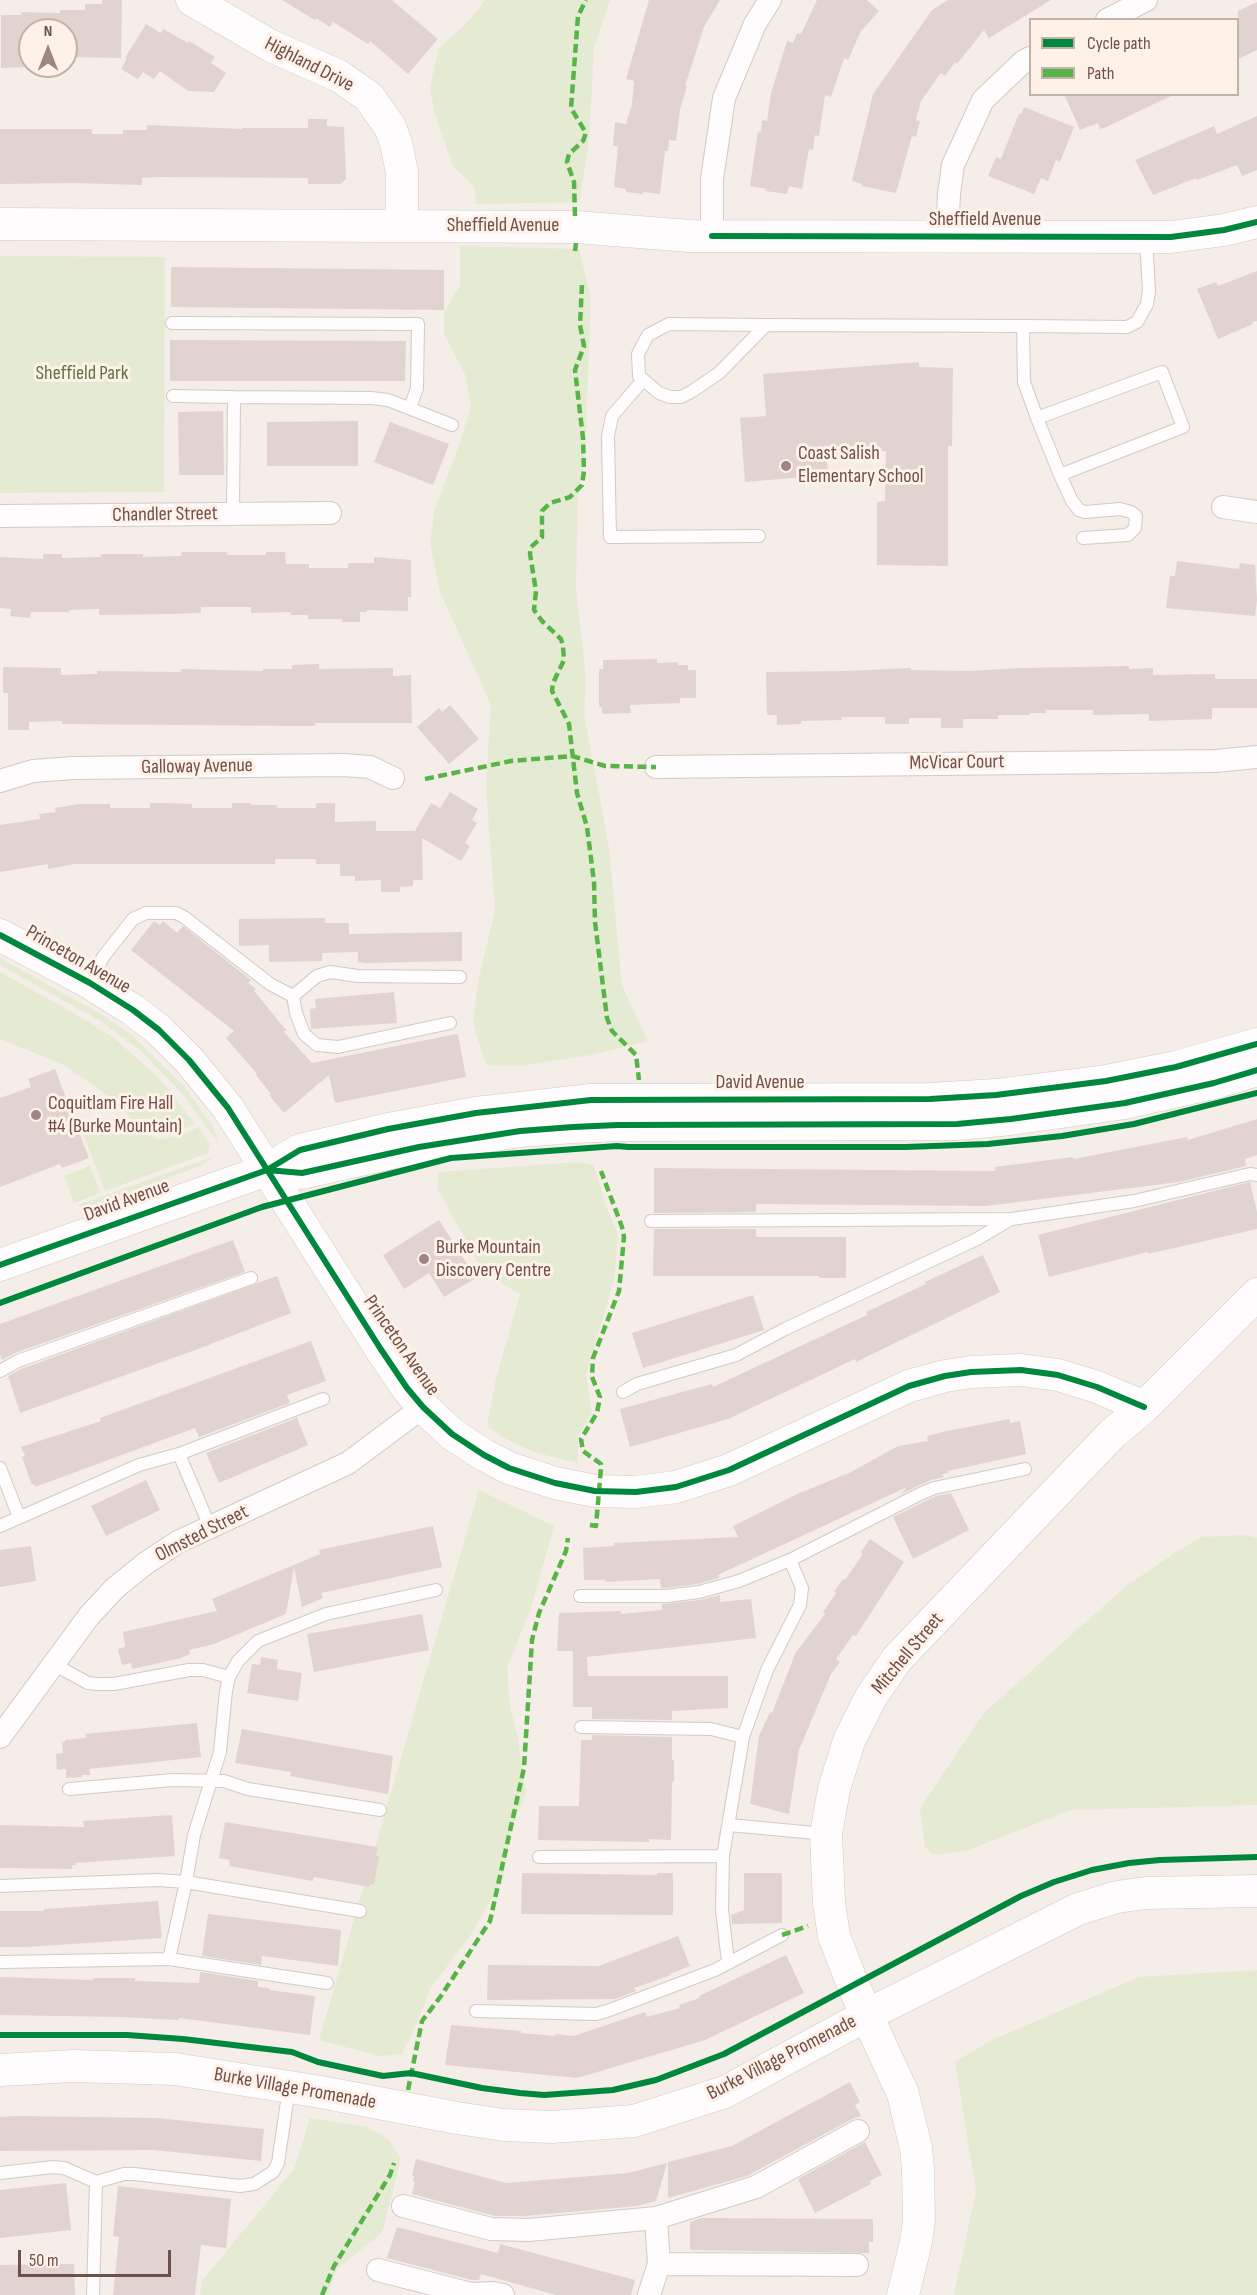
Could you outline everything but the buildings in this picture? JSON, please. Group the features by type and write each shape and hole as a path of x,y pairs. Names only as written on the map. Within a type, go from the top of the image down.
{"street":[{"name":"Highland Drive","path":"192,0 271,46 339,76 369,97 390,127 396,143 402,172 402,226"},
{"path":"712,236 712,179 724,98 755,24 770,0"},
{"path":"1111,18 1146,0"},
{"path":"947,236 953,165 983,100 1029,58"},
{"name":"Sheffield Avenue","path":"0,224 576,227 712,236 1171,237 1206,233 1257,222"},
{"path":"1223,507 1257,512"},
{"name":"Chandler Street","path":"0,516 330,513"},
{"name":"McVicar Court","path":"656,767 1216,761 1257,757"},
{"name":"Galloway Avenue","path":"0,781 33,771 73,768 344,765 370,767 393,778"},
{"name":"Princeton Avenue","path":"0,934 90,983 147,1021 180,1050 221,1100 380,1348 423,1407 462,1441 509,1468 564,1486 618,1492 666,1489 705,1480 729,1470 909,1386 963,1373 1021,1370 1058,1375 1097,1387 1143,1407"},
{"name":"David Avenue","path":"0,1265 267,1170 300,1150 388,1129 476,1113 545,1103 635,1099 919,1100 996,1095 1106,1081 1176,1067 1257,1044"},
{"name":"David Avenue","path":"267,1170 302,1173 429,1145 520,1131 573,1127 957,1124 1011,1119 1125,1103 1214,1083 1257,1070"},
{"name":"Mitchell Street","path":"903,2295 919,2220 916,2148 903,2094 834,1936 826,1871 826,1834 834,1789 849,1741 870,1697 897,1659 1112,1434 1143,1407 1257,1294"},
{"name":"Olmsted Street","path":"0,1737 88,1616 146,1563 178,1542 348,1463 378,1443 423,1407"},
{"name":"Burke Village Promenade","path":"0,2070 73,2066 175,2069 289,2086 504,2125 552,2127 634,2121 725,2092 867,2015 1078,1909 1117,1897 1146,1893 1257,1891"},
{"path":"403,2206 490,2229 529,2230 656,2218 756,2187 858,2132"},
{"path":"650,2295 659,2264 656,2218"},
{"path":"659,2264 857,2265"},
{"path":"378,2270 471,2294 503,2295"}],"lane":[{"path":"766,325 718,373 681,397 670,397 659,393 639,376 638,354 648,335 669,324 1127,327 1137,322 1147,304 1149,291 1146,237"},
{"path":"172,323 418,324 417,388 410,408"},
{"path":"1023,326 1024,382 1036,418 1072,501 1079,510 1085,512 1120,509 1136,516 1135,528 1128,535 1083,538"},
{"path":"1036,418 1162,372 1183,427 1060,475"},
{"path":"643,380 612,416 608,436 610,537 759,536"},
{"path":"173,396 371,398 388,400 452,425"},
{"path":"233,515 234,397"},
{"path":"90,983 103,957 133,919 146,913 166,912 184,917 270,984 293,996"},
{"path":"293,996 317,976 330,972 358,976 460,977"},
{"path":"293,996 296,1013 304,1034 317,1045 326,1047 338,1047 450,1023"},
{"path":"651,1221 1012,1219 1134,1200 1251,1174 1257,1175"},
{"path":"623,1392 637,1384 736,1355 785,1329 977,1239 1012,1219"},
{"path":"0,1371 18,1361 251,1278"},
{"path":"0,1526 139,1465 179,1454 323,1399"},
{"path":"179,1454 210,1527"},
{"path":"0,1468 19,1517"},
{"path":"580,1596 668,1596 699,1592 739,1581 790,1560 934,1488 1025,1469"},
{"path":"728,1962 722,1910 723,1856 743,1737 767,1670 800,1605 802,1588 790,1560"},
{"path":"169,1959 194,1835 220,1752 229,1677 238,1660 258,1641 326,1614 436,1590"},
{"path":"53,1664 88,1683 98,1684 114,1684 189,1670 203,1670 229,1677"},
{"path":"580,1727 711,1729 743,1737"},
{"path":"69,1789 118,1784 213,1780 248,1789 380,1810"},
{"path":"729,1825 826,1834"},
{"path":"539,1857 723,1856"},
{"path":"0,1886 158,1880 186,1882 360,1911"},
{"path":"476,2011 596,2014 607,2012 715,1970 782,1935"},
{"path":"0,1962 169,1959 327,1983"},
{"path":"0,2173 53,2167 64,2168 96,2182 124,2174 134,2174 240,2186 254,2184 265,2180 278,2163 289,2086"},
{"path":"93,2295 96,2182"}],"green space":[{"path":"485,0 610,0 594,48 589,143 579,202 476,204 474,186 453,167 435,114 430,88 439,48 466,24"},
{"path":"460,246 579,249 591,298 585,452 578,497 576,586 586,681 584,714 609,848 622,986 648,1041 591,1055 520,1066 486,1065 473,1023 478,981 495,911 486,786 491,705 440,592 430,543 435,509 471,407 465,374 444,334 444,313 460,285"},
{"name":"Sheffield Park","path":"0,256 165,257 164,492 0,493"},
{"path":"0,958 101,1014 133,1036 184,1086 214,1128 219,1144 180,1091 140,1050 99,1020 0,965"},
{"path":"0,972 115,1039 160,1079 195,1124 170,1134 148,1131 135,1123 120,1105 106,1094 64,1065 0,1039"},
{"path":"123,1116 129,1125 141,1133 159,1139 181,1136 198,1127 210,1144 208,1153 105,1191 83,1134 88,1132 87,1129"},
{"path":"215,1156 203,1165 83,1209 78,1205"},
{"path":"579,1162 594,1165 605,1204 618,1234 614,1280 586,1375 592,1413 578,1436 578,1463 537,1453 506,1439 487,1426 495,1383 520,1294 484,1273 437,1188 439,1172"},
{"path":"90,1166 100,1193 74,1203 64,1176"},
{"path":"479,1490 554,1526 530,1611 507,1667 510,1707 527,1791 511,1829 503,1879 472,1933 430,1989 402,2054 380,2056 319,2040"},
{"path":"1244,1535 1257,1538 1257,1805 1071,1810 966,1851 933,1855 925,1847 920,1808 984,1713 1125,1587 1176,1552 1201,1537"},
{"path":"1257,1970 1257,2295 954,2295 976,2191 955,2062 992,2040 1139,1977"},
{"path":"310,2118 368,2127 388,2139 401,2159 382,2233 337,2269 327,2295 200,2295 202,2281 294,2169"}],"marked path":[{"path":"575,216 574,182 567,162 569,154 583,141 586,133 571,108 578,16 586,0"},
{"path":"575,251 576,243"},
{"path":"582,285 580,325 584,346 575,370 583,438 582,485 570,497 550,503 542,511 542,537 531,547 530,554 536,591 534,610 561,639 563,646 564,660 553,683 552,691 569,724 577,793 587,827 594,882 595,922 607,1018 612,1031 636,1055 639,1080"},
{"path":"425,779 511,761 572,756 605,766 656,767"},
{"path":"590,1525 596,1526 601,1464 583,1451 581,1439 597,1413 600,1397 592,1377 593,1358 619,1291 624,1237 601,1171"},
{"path":"408,2090 422,2021 490,1921 524,1768 532,1640 539,1613 566,1551 568,1538"},
{"path":"782,1935 808,1926"},
{"path":"322,2295 334,2266 390,2175 394,2163"}],"cycle path":[{"path":"712,236 1171,237 1224,230 1257,222"},
{"path":"0,935 90,983 133,1010 159,1030 189,1060 228,1108 407,1388 423,1407 452,1434 509,1468 555,1483 595,1491 636,1492 676,1487 729,1470 909,1386 945,1376 971,1372 1021,1370 1058,1375 1097,1387 1144,1407"},
{"path":"0,1265 267,1170 300,1150 388,1129 476,1113 591,1100 930,1099 996,1095 1106,1081 1176,1067 1257,1044"},
{"path":"267,1170 302,1173 419,1147 520,1131 573,1127 957,1124 1011,1119 1125,1103 1214,1083 1257,1070"},
{"path":"0,1303 262,1207 451,1158 617,1146 906,1147 988,1144 1062,1136 1134,1124 1257,1093"},
{"path":"0,2035 127,2035 183,2039 292,2052 318,2062 383,2076 411,2073 482,2088 520,2093 544,2095 613,2090 656,2080 724,2054 1021,1896 1054,1882 1092,1870 1129,1863 1257,1857"}],"place":[{"name":"Coast Salish Elementary School","path":"786,466"},
{"name":"Coquitlam Fire Hall #4 (Burke Mountain)","path":"36,1115"},
{"name":"Burke Mountain Discovery Centre","path":"424,1259"}]}
